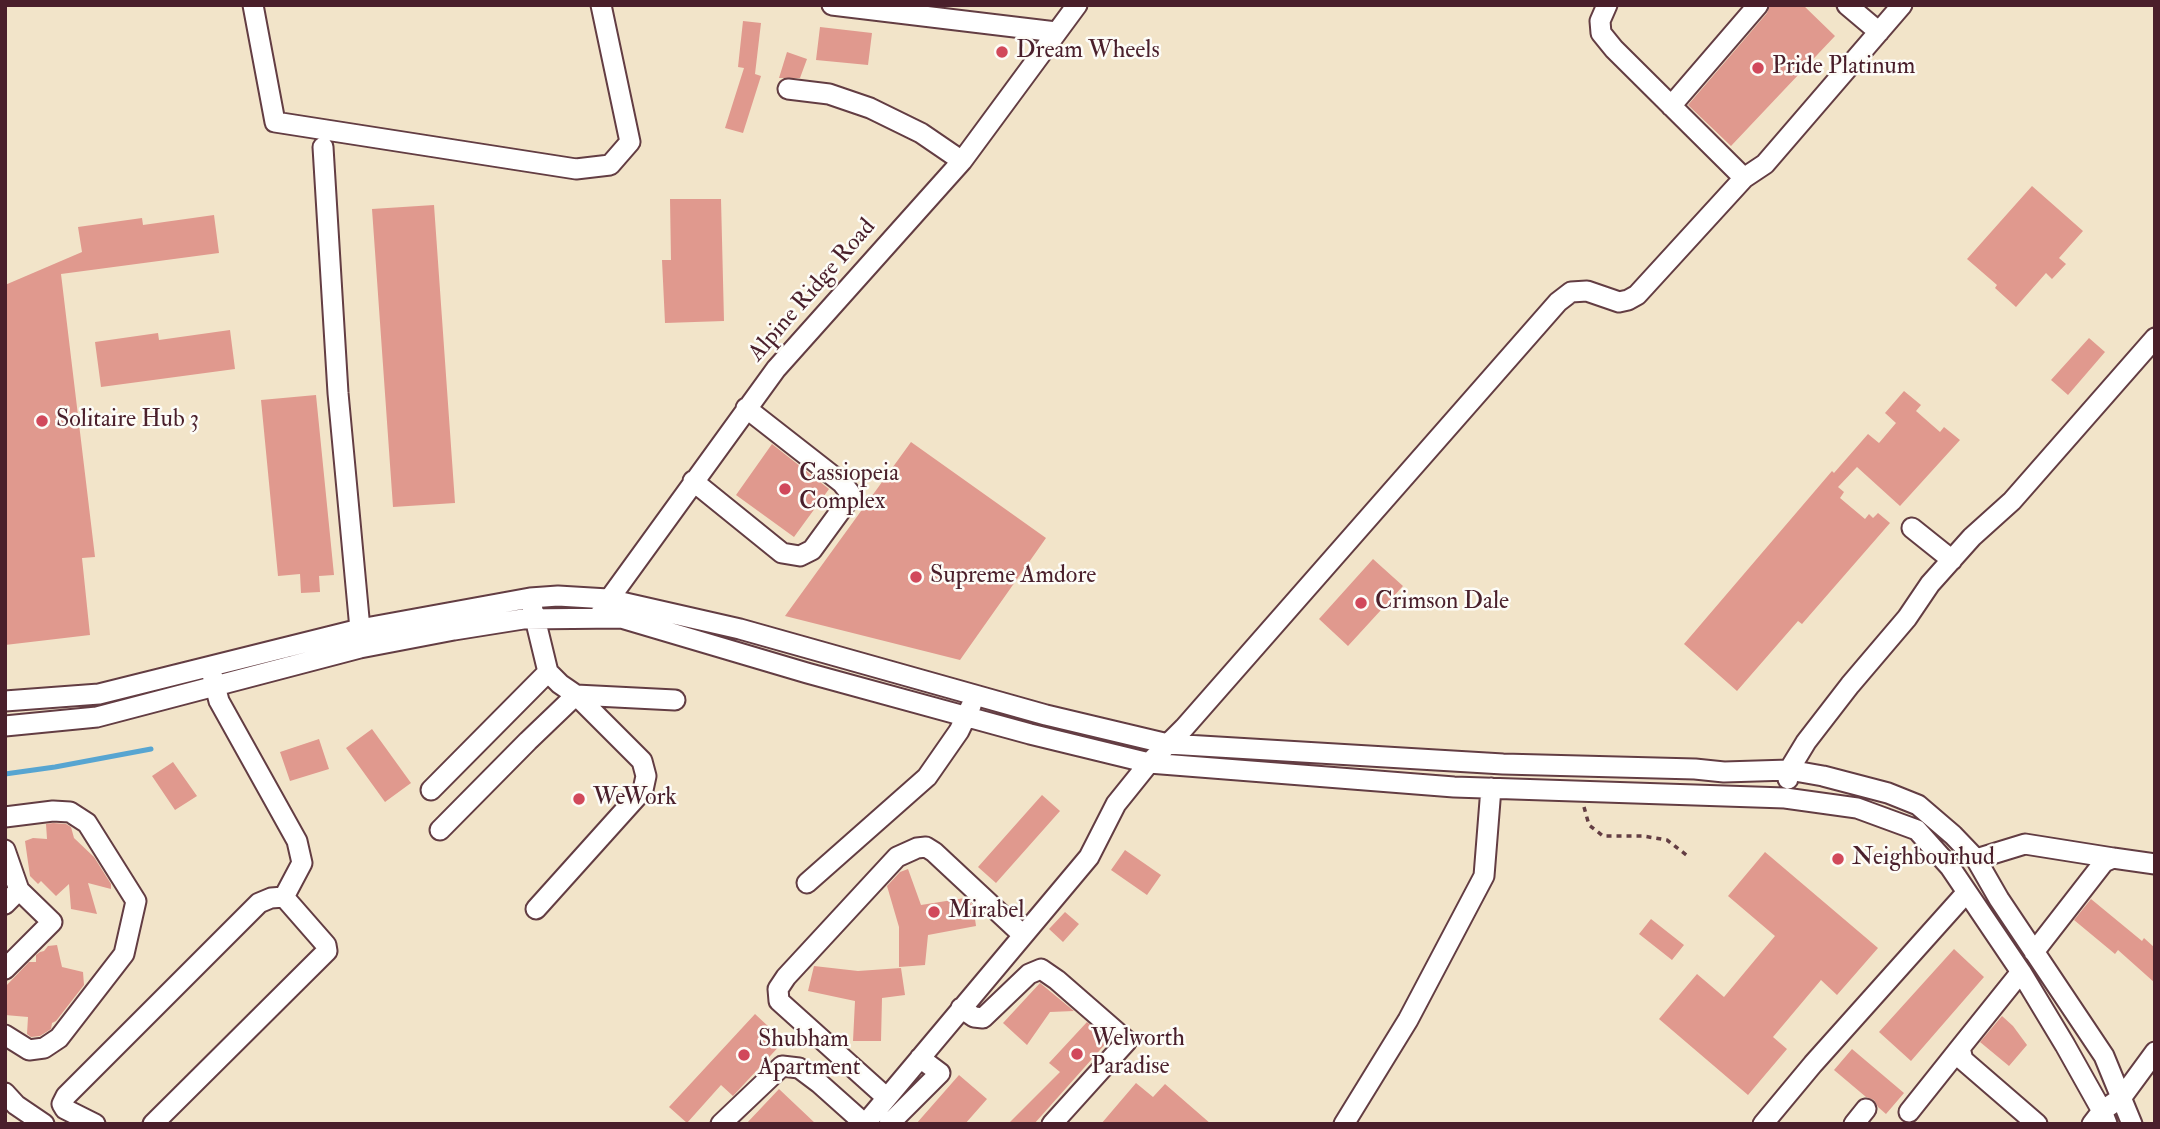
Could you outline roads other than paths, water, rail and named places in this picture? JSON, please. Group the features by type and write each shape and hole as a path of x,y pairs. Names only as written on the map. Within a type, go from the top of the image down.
{"street":[{"path":"253,5 275,122 576,169 610,165 629,142 601,5"},
{"path":"832,5 978,13 1056,32"},
{"name":"Alpine Ridge Road","path":"597,618 608,599 776,369 962,161 1077,5"},
{"path":"1607,5 1600,21 1601,33 1744,178"},
{"path":"1671,106 1758,5"},
{"path":"1847,5 1879,32"},
{"path":"721,1124 782,1066 799,1068 865,1124 1089,857 1116,804 1149,763 1184,729 1558,302 1570,292 1587,291 1619,302 1637,295 1744,178 1765,164 1902,5"},
{"path":"788,89 829,94 870,108 921,133 962,161"},
{"path":"323,147 338,393 360,629"},
{"path":"1786,798 1788,771 1806,742 1907,618 1930,584 1972,537 2012,501 2155,338"},
{"path":"693,481 782,553 800,556 812,550 847,502 850,493 842,483 746,408"},
{"path":"1912,528 1952,560"},
{"path":"5,726 97,716 360,629 530,598 558,596 608,599 740,629 1046,715 1168,744 1503,764 1724,772 1788,771 1823,776 1876,789 1918,806 1953,835 1976,859 1999,899 2104,1056 2132,1124"},
{"path":"530,598 548,671 642,761 646,776 643,790 536,909"},
{"path":"5,701 99,694 534,618 621,618 807,673 1149,763 1454,788 1786,798 1857,808 1917,830 1950,867 1996,932 2065,1045 2100,1119 2122,1097 2155,1052"},
{"path":"432,790 548,671"},
{"path":"212,676 219,701 296,841 302,863 284,897"},
{"path":"440,830 576,695 675,700"},
{"path":"807,883 928,777 976,695"},
{"path":"1344,1124 1408,1020 1484,876 1490,788"},
{"path":"5,817 53,811 70,812 87,823 136,901 124,954 59,1038 44,1048 29,1050 5,1035"},
{"path":"1976,859 2025,844 2155,864"},
{"path":"887,1098 779,1001 778,989 786,977 897,857 917,848 926,847 934,852 1023,935"},
{"path":"5,850 19,890 52,922 5,969"},
{"path":"2034,952 2104,862 2113,858"},
{"path":"5,904 19,890"},
{"path":"1763,1124 1966,892"},
{"path":"95,1124 65,1109 62,1104 66,1096 259,904 271,898 284,897"},
{"path":"153,1124 327,951 326,945 284,897"},
{"path":"961,1008 974,1017 983,1018 1029,974 1041,969 1127,1041 1052,1124"},
{"path":"1909,1112 2021,972"},
{"path":"1960,1048 1963,1060 2037,1124"},
{"path":"889,1124 940,1073 920,1058"},
{"path":"5,1093 16,1105 44,1124"}],"waterway":[{"path":"5,774 151,749"}],"place":[{"name":"Dream Wheels","path":"1002,52"},
{"name":"Pride Platinum","path":"1758,68"},
{"name":"Solitaire Hub 3","path":"42,421"},
{"name":"Cassiopeia Complex","path":"785,489"},
{"name":"Supreme Amdore","path":"916,577"},
{"name":"Crimson Dale","path":"1361,603"},
{"name":"WeWork","path":"579,799"},
{"name":"Neighbourhud","path":"1838,859"},
{"name":"Mirabel","path":"934,912"},
{"name":"Welworth Paradise","path":"1077,1054"},
{"name":"Shubham Apartment","path":"744,1055"}]}
